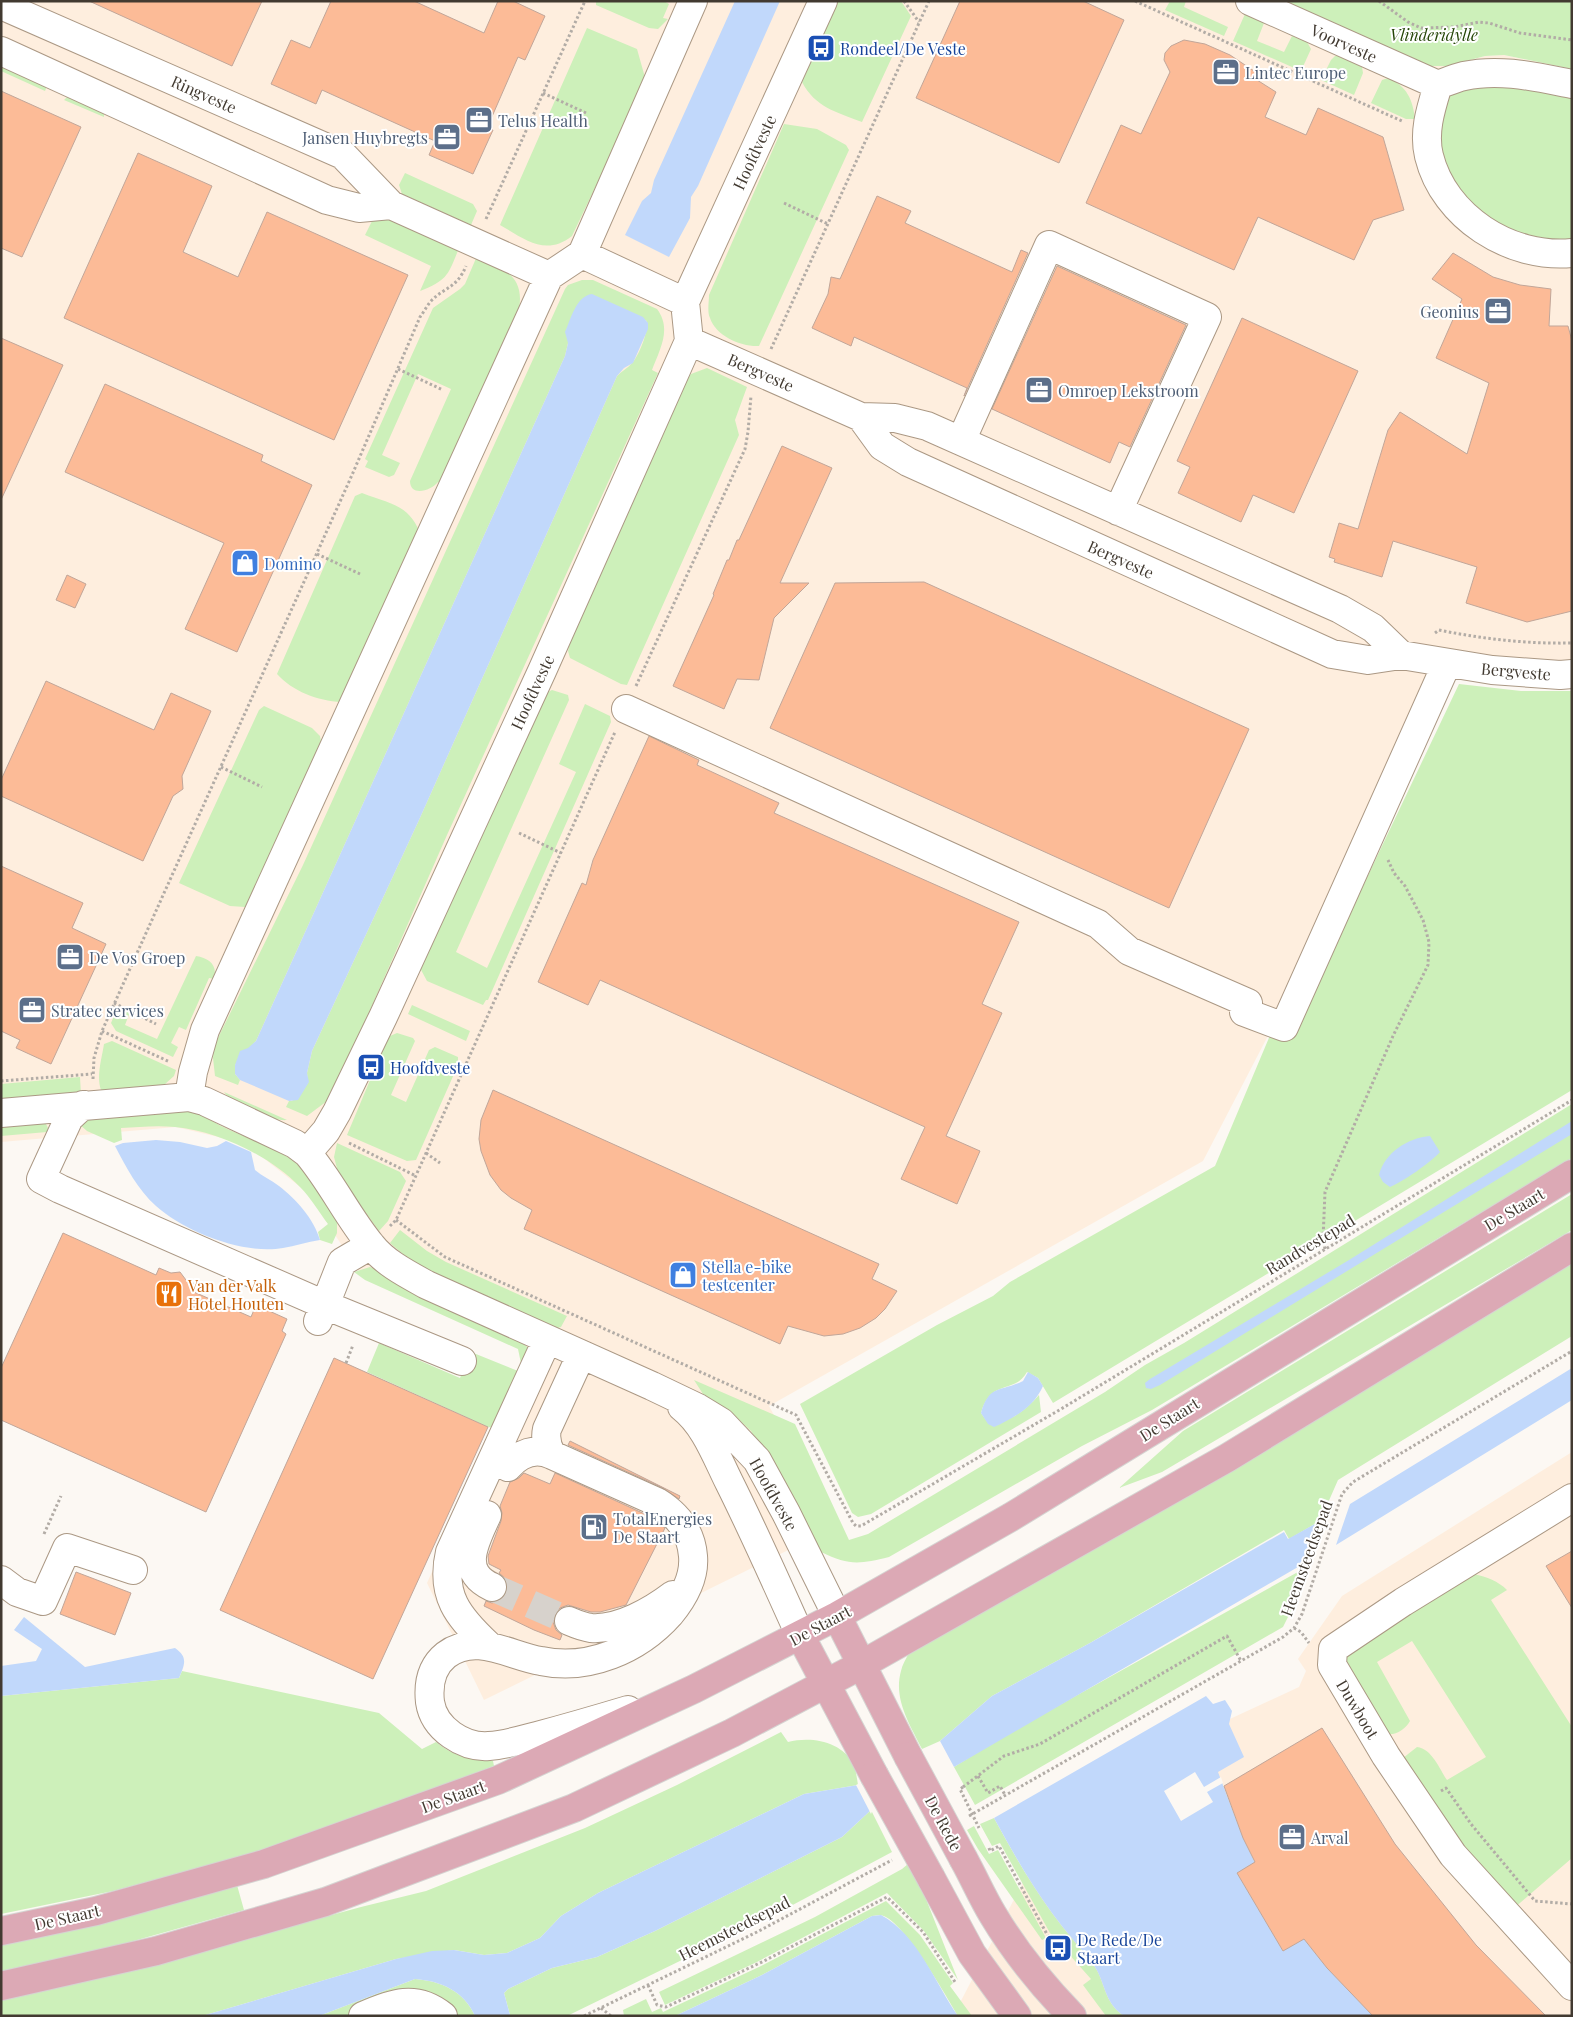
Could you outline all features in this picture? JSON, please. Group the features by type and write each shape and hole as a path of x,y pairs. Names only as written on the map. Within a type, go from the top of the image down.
{"main road":[{"name":"De Staart","path":"1,1931 96,1911 264,1864 498,1780 694,1689 837,1616 1011,1517 1572,1174"},
{"path":"1,1986 156,1951 334,1898 574,1808 732,1733 862,1665 1227,1458 1572,1247"},
{"name":"De Rede","path":"837,1616 908,1756 993,1915 1024,1961 1052,1996 1072,2016"},
{"path":"800,1635 972,1954 1016,2016"}],"street":[{"path":"189,1097 192,1072 205,1030 549,276 582,254 693,1"},
{"name":"Hoofdveste","path":"307,1153 316,1144 337,1112 383,1017 542,671 689,341 685,302 823,1"},
{"name":"Voorveste","path":"1250,1 1438,85"},
{"name":"Ringveste","path":"1,5 343,155 391,205 549,276"},
{"name":"Ringveste","path":"1,51 327,200 359,208 391,205"},
{"path":"1572,84 1520,74 1486,73 1462,76 1438,85 1430,111 1427,132 1429,156 1440,184 1466,219 1498,240 1530,251 1572,253"},
{"path":"961,442 1049,245 1207,317 1118,511"},
{"path":"582,254 685,302"},
{"name":"Bergveste","path":"689,341 860,417 895,418 926,426 1340,609 1373,628 1401,655"},
{"name":"Bergveste","path":"860,417 882,446 908,462 1332,654 1368,660 1401,655 1492,670 1560,675 1572,674"},
{"path":"626,709 1098,924 1129,951 1246,1007 1262,1004 1290,1014 1447,663"},
{"name":"Hoofdveste","path":"1,1113 189,1097 212,1105 295,1144 307,1153 371,1245 388,1261 427,1285 652,1386 698,1408 721,1422 757,1460 786,1513 837,1616"},
{"path":"83,1106 69,1118 37,1184 322,1313 462,1362"},
{"path":"322,1313 342,1262 371,1245"},
{"path":"552,1455 547,1442 547,1429 565,1348"},
{"path":"492,1587 483,1581 474,1570 471,1555 472,1548 508,1467 565,1348"},
{"path":"488,1645 468,1626 450,1596 446,1579 450,1552 565,1348"},
{"name":"Hoofdveste","path":"652,1386 685,1409 696,1420 744,1513 800,1635"},
{"path":"508,1467 518,1457 530,1452 539,1451 657,1502 670,1510 683,1524 690,1541 694,1570 679,1603 665,1619 648,1634 608,1656 588,1662 541,1662 488,1645 469,1646 447,1654 438,1663 429,1682 431,1706 437,1719 447,1731 467,1744 488,1746 520,1740 589,1722 694,1689"},
{"name":"Duwboot","path":"1572,1498 1403,1602 1333,1649 1332,1665 1386,1756 1453,1856 1572,1986"},
{"path":"3,1584 16,1592 43,1601 67,1548 133,1570"},
{"path":"569,1620 588,1628 613,1625 649,1610 690,1582"},
{"path":"363,2016 401,2002 430,2007 443,2016"}],"path":[{"path":"83,1106 91,1096 97,1043 114,1003 317,554 420,317 432,300 451,288 463,274 585,1"},
{"path":"904,1 919,22"},
{"path":"440,1163 426,1153 745,449 751,394 928,1"},
{"path":"1135,1 1427,132"},
{"path":"1382,2 1408,22 1420,28 1484,23 1520,33 1572,40"},
{"path":"543,94 586,112"},
{"path":"784,203 828,224"},
{"path":"398,369 442,390"},
{"path":"317,554 360,574"},
{"path":"221,767 262,787"},
{"path":"519,833 561,853"},
{"path":"1325,1249 1323,1239 1325,1192 1393,1036 1428,965 1429,942 1423,920 1406,886 1390,866 1387,857"},
{"path":"114,1003 156,1024"},
{"path":"1,1081 92,1074"},
{"name":"Randvestepad","path":"426,1153 396,1220 444,1257 796,1415 853,1523 856,1526 861,1526 1061,1409 1572,1100"},
{"name":"Heemsteedsepad","path":"979,1810 1283,1637 1294,1628 1302,1614 1335,1511 1342,1494 1353,1482 1572,1351"},
{"path":"980,1830 960,1789 1004,1756 1040,1744 1228,1636 1241,1661"},
{"path":"978,1776 988,1793 1000,1786 1005,1795"},
{"path":"1419,1804 1446,1788 1471,1824 1535,1901 1572,1904"},
{"path":"989,1847 990,1850 999,1846 1049,1938"},
{"name":"Heemsteedsepad","path":"584,2016 757,1932 894,1859"},
{"path":"648,1986 656,2005 666,2006 764,1961 887,1897 923,1932 955,1982"},
{"path":"601,2008 611,2016"}],"shaded area":[{"path":"1,1 1281,1 1448,66 1485,56 1504,55 1572,69 1572,686 1454,677 1203,1161 769,1406 835,1527 484,1700 427,1583 532,1350 361,1275 308,1193 244,1143 176,1127 1,1142"},
{"path":"1572,1452 1572,2016 953,2016 1064,1804 1219,1724 1299,1687 1306,1671 1298,1659 1342,1596"}],"green space":[{"path":"596,1 664,1 669,4 663,18 668,19 658,29 649,28 596,5"},
{"path":"838,1 901,1 911,16 862,122 827,108 813,97 802,82"},
{"path":"1170,1 1186,1 1184,7 1228,27 1224,36 1165,10"},
{"name":"Vlinderidylle","path":"1281,1 1572,2 1572,69 1504,55 1485,56 1448,66 1428,66"},
{"path":"1245,14 1264,23 1257,41 1284,52 1292,36 1307,42 1311,49 1301,71 1233,41"},
{"path":"587,28 637,49 646,81 572,236 553,245 535,244 500,225"},
{"path":"1335,56 1362,67 1363,73 1354,95 1321,80"},
{"path":"1,62 47,86 45,91 1,71"},
{"path":"1388,78 1400,85 1408,94 1413,106 1415,119 1406,119 1371,103 1382,80"},
{"path":"1496,83 1572,96 1572,241 1536,239 1497,225 1470,204 1453,182 1442,157 1437,135 1445,98 1458,91"},
{"path":"70,94 104,111 104,117 64,100"},
{"path":"784,124 817,129 846,145 849,150 759,346 745,345 723,335 713,324 708,310 709,295"},
{"path":"405,173 473,204 477,211 471,225 402,194 399,185"},
{"path":"384,214 459,248 449,271 442,280 420,291 431,266 365,235 372,221 364,217"},
{"path":"477,256 503,269 515,281 519,288 519,309 441,483 438,482 426,490 417,491 413,489 410,481 451,389 418,374 382,455 400,463 394,475 389,477 365,467 368,461 365,459 433,308 465,284"},
{"path":"582,280 593,280 657,309 664,324 661,347 652,370 658,373 447,835 334,1092 327,1101 307,1116 286,1107 289,1101 292,1101 308,1083 307,1073 312,1051 419,820 617,376 632,363 641,348 647,324 646,320 568,343 565,356 256,1041 235,1065 235,1074 240,1080 238,1085 215,1076 214,1046 303,865 565,289 568,285"},
{"path":"707,368 747,387 735,420 739,435 627,685 621,684 570,658 568,651 571,638 685,382 691,374"},
{"path":"362,493 399,507 406,512 412,518 422,538 341,702 323,700 298,690 277,674 355,496"},
{"path":"1459,684 1521,691 1572,691 1572,1090 1053,1403 1038,1378 1027,1372 1016,1383 991,1395 985,1402 981,1413 989,1424 1004,1421 1022,1411 1039,1395 1041,1412 871,1514 858,1517 852,1513 800,1404 937,1325 993,1296 1010,1282 1215,1166 1271,1033 1314,989"},
{"path":"552,690 568,695 569,700 456,952 487,968 576,772 559,764 585,704 610,716 611,722 488,1000 483,1005 427,981 420,968 546,693"},
{"path":"264,706 312,728 320,736 323,752 258,899 245,907 230,906 179,883 259,710"},
{"path":"196,956 205,958 211,963 215,970 214,979 209,978 186,1030 179,1027 171,1043 178,1047 173,1057 116,1031 111,1023 118,1007 130,1012 125,1025 157,1039"},
{"path":"412,1005 470,1031 466,1041 408,1014"},
{"path":"397,1033 413,1038 415,1041 391,1095 406,1102 429,1050 435,1047 458,1057 458,1065 416,1160 407,1161 347,1135 386,1042 390,1036"},
{"path":"112,1041 176,1070 174,1076 164,1085 107,1093 106,1090 101,1090 99,1073 104,1044"},
{"path":"80,1077 81,1095 1,1103 1,1084"},
{"path":"224,1092 287,1120 272,1118 244,1107 228,1097"},
{"path":"1572,1104 1572,1158 1152,1410 1082,1446 889,1557 862,1562 847,1562 821,1552 751,1431 734,1415 703,1394 694,1380 795,1424 849,1540 868,1534 1105,1392 1145,1365 1184,1343"},
{"path":"184,1107 199,1112 229,1130 273,1148 302,1168 337,1220 337,1233 332,1244 320,1240 318,1232 328,1224 304,1191 288,1176 259,1155 226,1140 191,1129 162,1126 121,1128 122,1140 114,1143 87,1131 79,1124 85,1119"},
{"path":"40,1122 46,1124 47,1132 1,1136 1,1125"},
{"path":"337,1143 400,1172 406,1181 388,1221 379,1231 339,1176 334,1157"},
{"path":"1572,1194 1572,1230 1162,1472 1119,1488 1183,1431"},
{"path":"400,1230 427,1251 446,1262 567,1316 561,1327 555,1329 418,1267 390,1243"},
{"path":"1572,1258 1572,1336 1338,1480 1320,1521 1289,1539 1284,1530 1090,1643 992,1696 940,1741 922,1749 908,1721 899,1692 902,1669 909,1653"},
{"path":"370,1267 385,1273 404,1288 522,1342 530,1350 531,1357 497,1428 488,1427 367,1372 379,1343 460,1378 471,1352 523,1373 518,1349 365,1280 354,1272"},
{"path":"1305,1568 1291,1611 1283,1627 975,1805 954,1767 1002,1737"},
{"path":"1474,1574 1492,1580 1507,1590 1491,1600 1572,1727 1572,1858 1513,1909 1461,1848 1403,1758 1417,1747 1422,1748 1435,1760 1447,1780 1486,1757 1412,1641 1377,1662 1410,1721 1403,1729 1393,1734 1387,1734 1343,1657 1461,1575"},
{"path":"182,1671 379,1713 422,1749 436,1742 449,1751 463,1756 477,1760 493,1761 494,1766 368,1814 246,1855 113,1891 1,1914 1,1696 179,1678"},
{"path":"781,1732 788,1742 816,1740 842,1750 854,1765 858,1785 804,1794 598,1893 561,1916 540,1938 507,1953 484,1955 454,1950 396,1959 202,2016 1,2016 1,1999 131,1970 426,1891 585,1828 677,1785"},
{"path":"871,1810 892,1852 772,1916 567,2016 508,2016 510,2015 504,1993 508,1989 552,1968 597,1957 655,1931 842,1837"},
{"path":"994,1818 1036,1890 1057,1920 1093,1964 1108,1998 1124,2016 1106,2016 1083,1985 1091,1979 1050,1933 1000,1843 992,1846 980,1824"},
{"path":"974,1826 989,1854 998,1850 1046,1938 1042,1940 978,1849 967,1830"},
{"path":"908,1864 924,1894 958,1980 924,1931 887,1893 757,1962 665,2005 659,1992 815,1917"},
{"path":"237,1885 244,1910 112,1947 1,1971 1,1943"},
{"path":"886,1901 920,1935 953,1983 950,1986 972,2016 958,2016 911,1943 889,1919 880,1915 872,1916 762,1975 675,2016 624,2016 623,2010 646,1999 652,2012 661,2008 663,2012 761,1966"},
{"path":"415,1979 434,1982 451,1989 465,2000 475,2016 354,2013 344,2016 319,2016"}],"water":[{"path":"735,1 780,1 698,186 691,197 690,218 669,257 625,235 642,201 651,193 654,180"},
{"path":"592,294 643,317 648,323 648,329 633,363 624,368 617,376 419,820 312,1051 307,1073 309,1082 298,1100 289,1101 240,1080 235,1074 235,1065 240,1051 248,1048 256,1041 565,356 568,343 565,332 572,315 578,303 586,296"},
{"path":"1572,1121 1572,1134 1160,1385 1151,1389 1146,1388 1145,1383 1150,1379 1349,1260"},
{"path":"1430,1136 1440,1152 1436,1156 1390,1187 1383,1182 1379,1175 1386,1159 1392,1153 1406,1143"},
{"path":"156,1140 180,1142 207,1148 217,1146 226,1141 251,1152 255,1170 279,1186 298,1203 309,1217 320,1240 283,1248 251,1248 233,1245 199,1233 168,1216 138,1186 115,1146 123,1143"},
{"path":"1572,1368 1572,1400 1336,1545 1350,1504"},
{"path":"1028,1372 1038,1378 1043,1386 1034,1400 1023,1411 1009,1420 994,1427 988,1424 981,1413 988,1397 997,1390 1023,1381"},
{"path":"1322,1520 1310,1560 954,1767 940,1741 992,1696 1090,1643 1284,1532 1288,1539"},
{"path":"24,1617 85,1667 175,1648 184,1658 183,1669 179,1678 1,1696 1,1666 36,1661 42,1649 14,1630"},
{"path":"1206,1696 1213,1704 1225,1700 1232,1711 1229,1724 1244,1757 1218,1772 1243,1838 1255,1863 1237,1873 1283,1951 1304,1939 1327,1968 1373,2016 1124,2016 1108,1998 1093,1964 1057,1920 1036,1890 994,1818"},
{"path":"858,1785 871,1810 842,1837 655,1931 597,1957 552,1968 508,1989 504,1993 510,2015 508,2016 475,2016 465,2000 451,1989 434,1982 415,1979 319,2016 202,2016 396,1959 432,1951 454,1950 484,1955 507,1953 540,1938 561,1916 598,1893 804,1794"},
{"path":"881,1915 894,1924 916,1947 958,2016 675,2016 762,1975 872,1916"}],"pier":[{"path":"1195,1772 1204,1787 1221,1777 1223,1783 1207,1792 1213,1802 1181,1821 1164,1791"},
{"path":"860,1783 873,1809 871,1814 856,1785"}],"building":[{"path":"89,1 262,1 232,66"},
{"path":"331,1 414,1 484,33 498,1 513,1 545,16 525,60 518,57 487,128 493,130 473,174 429,155 435,141 322,90 316,104 271,84 291,40 310,48"},
{"path":"960,1 1083,1 1124,20 1059,163 916,98"},
{"path":"1184,40 1205,44 1230,55 1260,75 1257,80 1276,92 1265,117 1306,135 1318,108 1383,137 1404,210 1373,220 1354,260 1258,217 1234,270 1086,203 1121,125 1141,134 1170,72 1164,60 1165,53 1171,46"},
{"path":"1,91 81,127 22,257 1,248"},
{"path":"138,153 212,186 183,252 238,277 267,212 408,275 334,440 64,318"},
{"path":"877,196 911,211 905,223 1012,272 1021,250 1028,253 964,396 967,388 854,337 851,346 812,328 828,294 831,277 840,279"},
{"path":"1453,253 1493,277 1520,285 1551,289 1549,326 1568,326 1572,341 1572,611 1527,622 1466,603 1477,567 1393,541 1382,577 1334,562 1335,559 1329,557 1339,523 1358,529 1388,430 1400,412 1467,454 1489,383 1436,358 1462,299 1432,279"},
{"path":"1057,266 1186,325 1130,447 1119,442 1110,463 992,409"},
{"path":"1242,318 1358,371 1294,513 1253,495 1241,522 1178,493 1190,467 1177,461"},
{"path":"1,338 63,365 1,500"},
{"path":"105,384 263,455 261,461 312,485 237,652 185,629 224,543 65,472"},
{"path":"782,446 832,468 780,583 809,583 774,618 759,680 737,679 724,709 673,686 714,595 727,560 729,560 737,540 739,540"},
{"path":"67,575 86,584 75,608 56,600"},
{"path":"924,582 1249,729 1169,908 770,728 835,583"},
{"path":"46,681 154,730 171,693 211,711 182,776 183,789 173,796 143,861 1,796 1,780"},
{"path":"649,736 699,760 697,765 779,803 774,813 1019,922 982,1004 1002,1013 946,1136 980,1151 957,1204 901,1179 925,1127 600,980 588,1005 538,982 582,883 586,885 593,860"},
{"path":"1,866 83,903 72,928 106,944 51,1064 16,1048 20,1040 1,1031"},
{"path":"493,1090 879,1264 872,1279 897,1291 885,1309 876,1318 860,1328 843,1334 824,1336 788,1326 780,1344 524,1229 532,1210 501,1190 490,1175 481,1151 479,1139 481,1120"},
{"path":"63,1233 156,1275 159,1268 171,1273 180,1272 186,1280 197,1285 194,1292 251,1317 256,1305 287,1319 282,1331 286,1334 206,1512 1,1420 1,1368"},
{"path":"334,1358 488,1427 373,1679 220,1610"},
{"path":"570,1441 680,1496 679,1499 663,1488 568,1445"},
{"path":"524,1473 550,1484 555,1473 649,1516 665,1528 626,1605 600,1612 591,1612 568,1605 560,1608 555,1614 553,1622 556,1630 562,1635 560,1640 484,1606 486,1601 492,1603 500,1600 505,1596 508,1588 506,1579 499,1573 501,1570 489,1564 488,1556 501,1521 502,1513 500,1506 510,1482 519,1478"},
{"path":"1572,1551 1572,1608 1546,1566"},
{"path":"76,1572 131,1593 115,1635 60,1614"},
{"path":"1322,1728 1395,1844 1476,1945 1546,2016 1373,2016 1327,1968 1304,1939 1283,1951 1237,1873 1255,1862 1243,1838 1224,1786"}],"tunnel":[{"path":"492,1587 569,1621"}],"place":[{"name":"Rondeel/De Veste","path":"821,48"},
{"name":"Lintec Europe","path":"1226,72"},
{"name":"Telus Health","path":"479,120"},
{"name":"Jansen Huybregts","path":"447,137"},
{"name":"Geonius","path":"1498,311"},
{"name":"Omroep Lekstroom","path":"1039,390"},
{"name":"Domino","path":"245,563"},
{"name":"De Vos Groep","path":"70,957"},
{"name":"Stratec services","path":"32,1010"},
{"name":"Hoofdveste","path":"371,1067"},
{"name":"Stella e-bike testcenter","path":"683,1275"},
{"name":"Van der Valk Hotel Houten","path":"169,1294"},
{"name":"TotalEnergies De Staart","path":"594,1527"},
{"name":"Arval","path":"1292,1837"},
{"name":"De Rede/De Staart","path":"1058,1948"}]}
